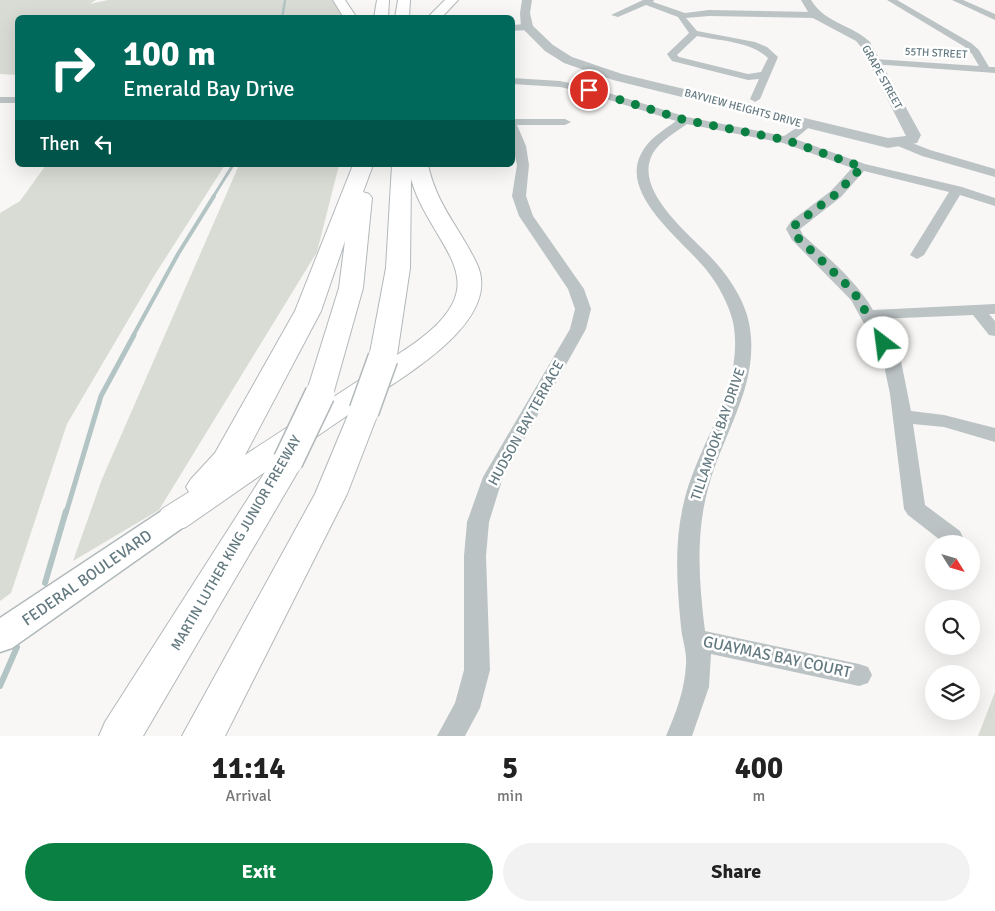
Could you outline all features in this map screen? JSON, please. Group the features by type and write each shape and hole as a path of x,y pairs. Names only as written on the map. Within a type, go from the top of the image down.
{"highway":[{"path":"339,0 349,15"},
{"path":"381,15 383,0"},
{"path":"402,15 404,0"},
{"path":"436,15 452,0"},
{"path":"174,518 226,461 308,311 362,167"},
{"name":"MARTIN LUTHER KING JUNIOR FREEWAY","path":"120,736 288,460 320,394 351,288 362,200 363,167"},
{"path":"203,736 331,494 364,412 383,358 398,268 402,167"},
{"path":"174,518 428,347 460,312 470,284 466,266 427,196 419,167"}],"main road":[{"name":"FEDERAL BOULEVARD","path":"0,638 174,518"}],"street":[{"path":"515,28 527,27 525,13 527,0"},
{"path":"806,0 815,15"},
{"path":"891,0 968,45 990,69"},
{"path":"956,0 995,17"},
{"path":"615,15 648,1 684,16 709,13 815,15"},
{"name":"GRAPE STREET","path":"815,15 860,38 866,45 914,135 912,140 902,143"},
{"path":"684,16 681,18 694,33 759,46 770,52 773,57 755,99"},
{"name":"BAYVIEW HEIGHTS DRIVE","path":"527,27 549,48 576,64 618,77 806,124 888,142 902,143 926,153 995,173"},
{"path":"694,33 692,38 672,54 675,59 748,77 764,75"},
{"name":"55TH STREET","path":"875,62 990,69"},
{"path":"515,80 582,89 685,120 786,140 862,167 957,190 995,202"},
{"path":"0,100 15,100"},
{"name":"TILLAMOOK BAY DRIVE","path":"679,736 691,709 699,656 695,640 687,550 692,506 744,365 742,323 735,303 713,268 651,200 640,176 647,153 654,144 685,120"},
{"path":"515,122 565,122"},
{"path":"786,140 806,124"},
{"name":"HUDSON BAY TERRACE","path":"450,736 467,708 477,670 475,556 478,522 493,477 578,330 583,309 576,289 526,216 519,196 523,165 515,136"},
{"path":"862,167 836,194 796,224 793,229 797,237 858,298 891,356 902,416 915,509 949,535"},
{"path":"917,256 957,190"},
{"path":"867,315 995,309"},
{"path":"978,311 995,330"},
{"path":"902,416 944,421 995,435"},
{"name":"GUAYMAS BAY COURT","path":"695,640 859,675"}],"shaded area":[{"path":"0,0 96,0 90,4 108,0 332,0 342,15 15,15 15,75 0,74"},
{"path":"45,167 224,167 154,276 67,424 11,593 0,601 0,213 20,201"},
{"path":"238,167 338,167 317,252 159,510 73,561 102,479"},
{"path":"995,692 995,736 978,736"}],"waterway":[{"path":"283,15 285,1"},
{"path":"213,197 232,167"},
{"path":"133,336 178,254 214,196"},
{"path":"66,513 101,396 134,335"},
{"path":"45,583 66,511"},
{"path":"0,686 17,647"}],"route":[{"path":"589,90 685,120 786,140 824,156 862,167 849,178 836,194 796,224 793,229 797,237 858,298 883,343"}]}
